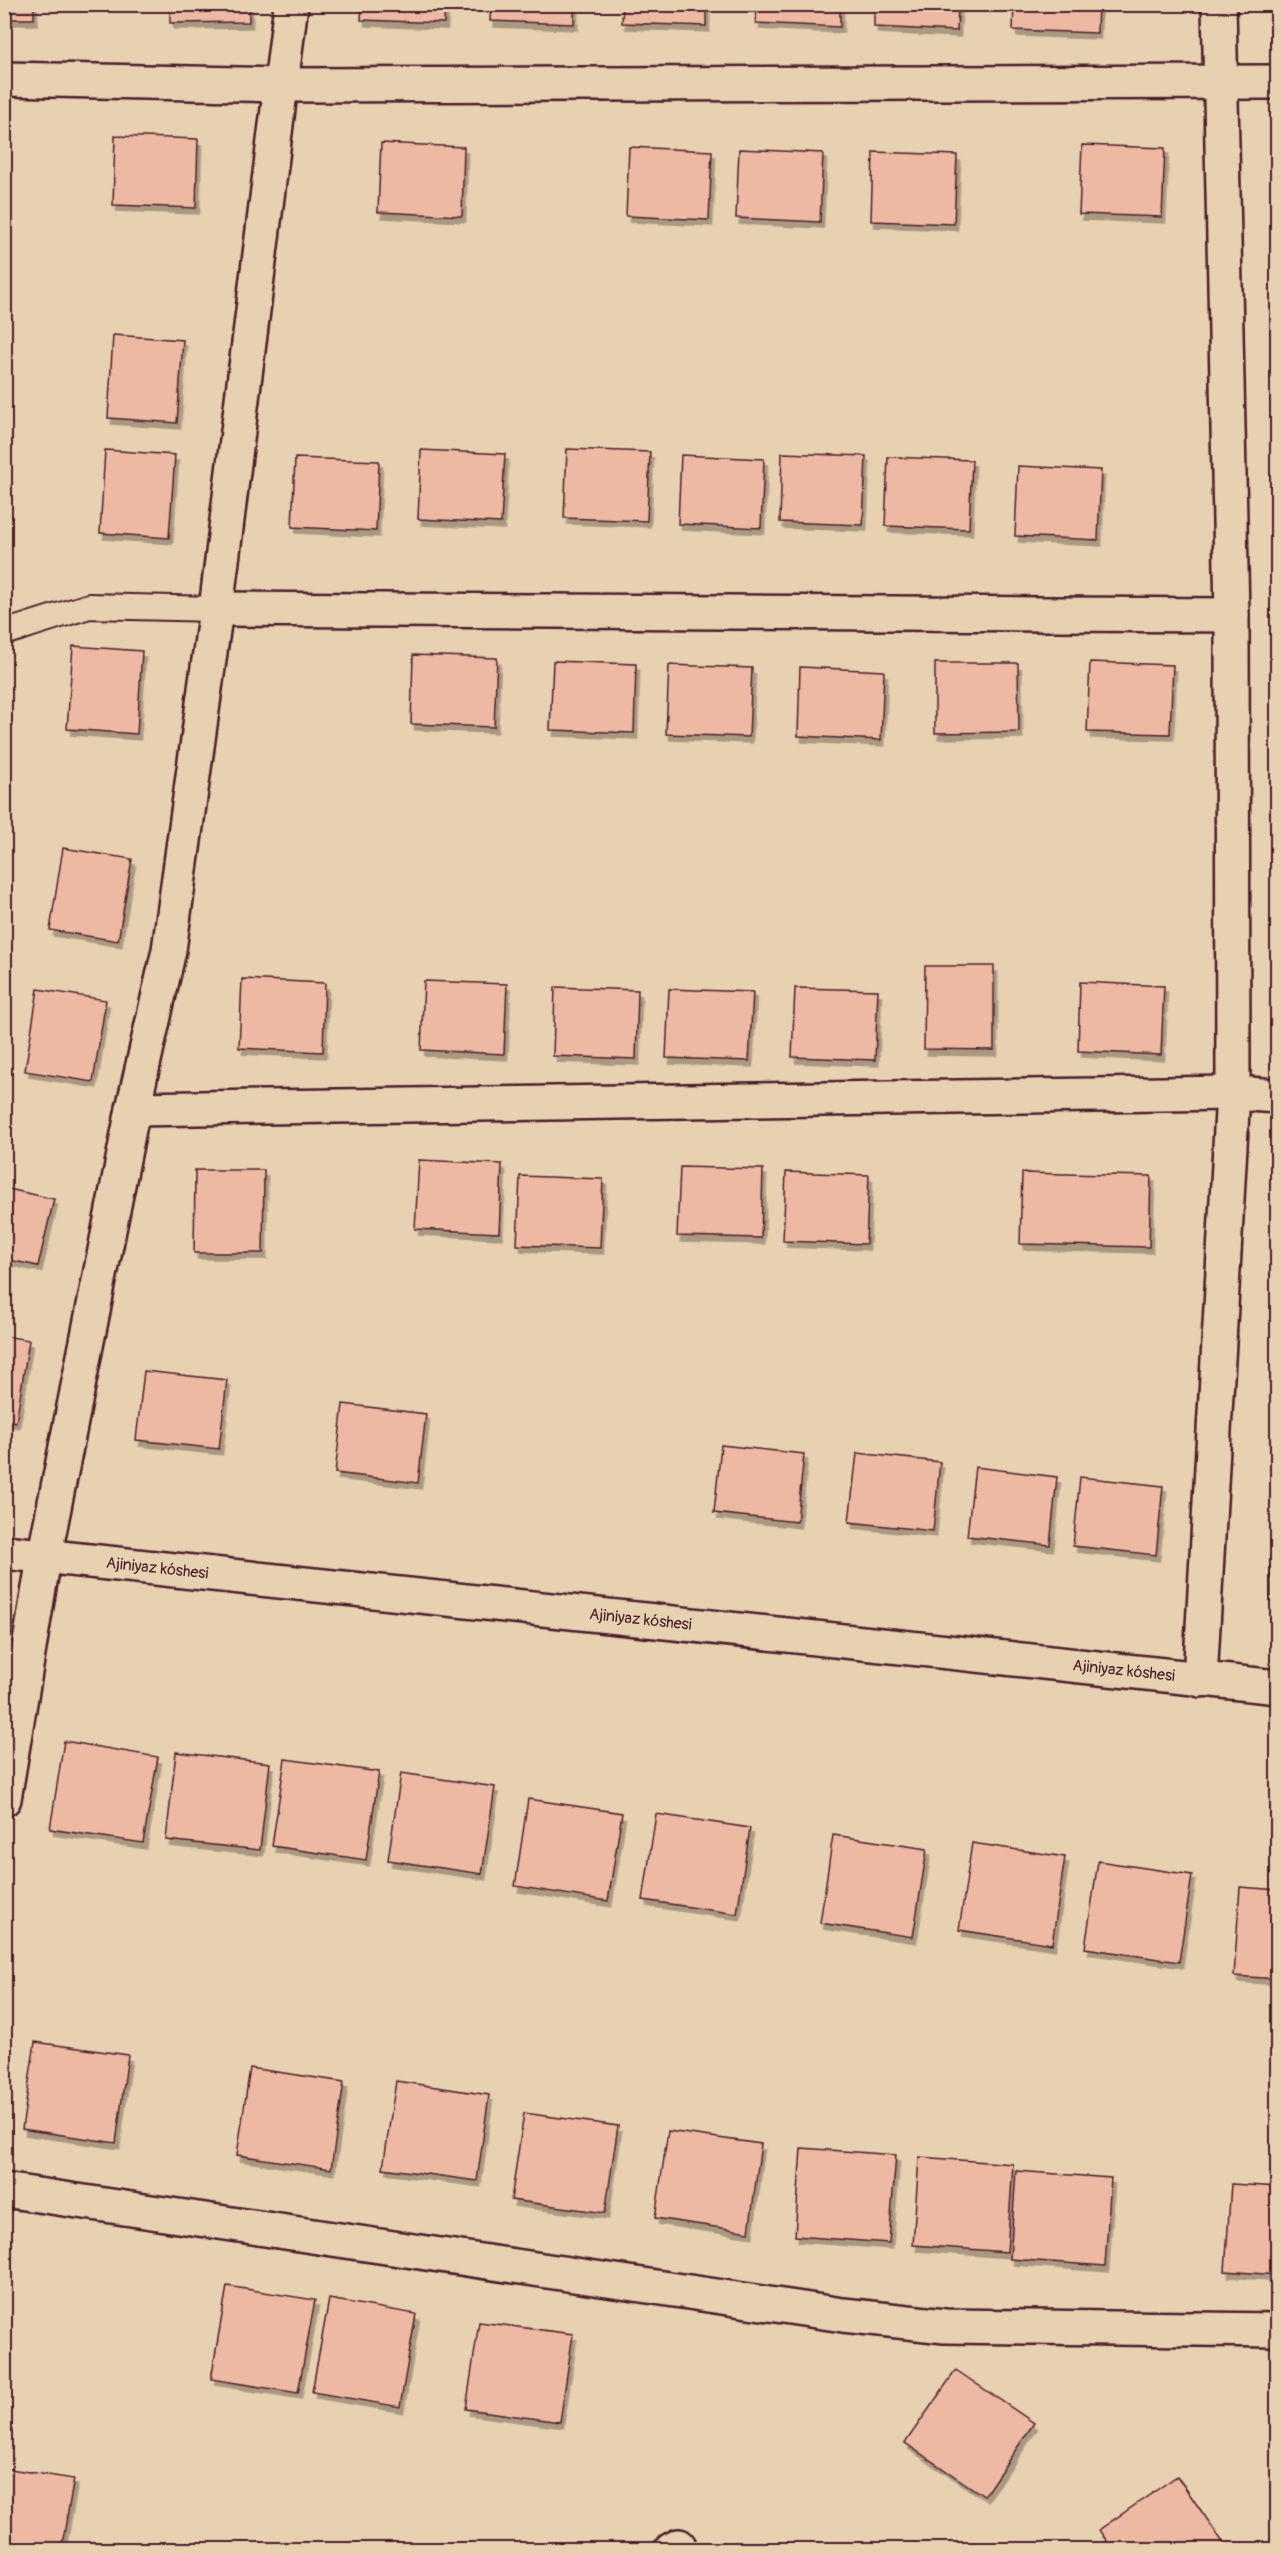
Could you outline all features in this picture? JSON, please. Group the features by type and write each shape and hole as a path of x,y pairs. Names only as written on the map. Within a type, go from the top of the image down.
{"street":[{"path":"4,1799 44,1558 133,1109 169,950 216,609 283,85 291,4"},
{"path":"1200,1680 1233,1093 1232,615 1220,4"},
{"path":"4,79 283,85 1278,82"},
{"path":"216,609 1232,615"},
{"path":"133,1109 1233,1093 1278,1096"},
{"name":"Ajiniyaz kóshesi","path":"4,1552 1278,1687"},
{"path":"4,2190 843,2315 945,2326 1278,2330"}],"lane":[{"path":"4,633 89,606 216,609"}],"building":[{"path":"4,4 34,4 34,19 4,19"},
{"path":"170,4 249,4 249,22 170,23"},
{"path":"362,4 445,4 444,23 361,20"},
{"path":"491,4 574,4 574,24 490,21"},
{"path":"623,4 706,4 706,26 622,23"},
{"path":"757,4 840,4 840,27 756,23"},
{"path":"874,4 958,4 957,31 874,27"},
{"path":"1014,4 1098,4 1097,33 1013,30"},
{"path":"115,136 198,139 196,208 113,205"},
{"path":"381,143 464,147 462,216 378,212"},
{"path":"1082,145 1165,148 1162,217 1079,214"},
{"path":"629,147 712,151 709,220 626,216"},
{"path":"739,149 823,153 820,222 736,218"},
{"path":"873,152 957,155 954,224 871,221"},
{"path":"113,335 183,340 177,423 108,418"},
{"path":"567,449 650,452 647,521 564,518"},
{"path":"105,450 175,455 169,538 100,533"},
{"path":"421,450 505,454 501,523 418,519"},
{"path":"782,453 866,456 863,525 780,522"},
{"path":"681,455 764,459 761,528 678,524"},
{"path":"888,457 972,460 969,529 885,526"},
{"path":"295,458 379,461 376,531 292,527"},
{"path":"1018,466 1101,470 1098,540 1015,536"},
{"path":"73,646 142,651 137,734 67,729"},
{"path":"413,655 497,658 494,727 411,724"},
{"path":"553,661 636,664 634,733 550,730"},
{"path":"1090,662 1173,665 1170,734 1087,732"},
{"path":"935,663 1018,663 1019,732 935,733"},
{"path":"669,665 752,668 749,737 666,734"},
{"path":"800,667 884,671 881,740 798,736"},
{"path":"63,848 132,859 118,941 50,930"},
{"path":"925,966 994,966 994,1050 924,1049"},
{"path":"242,979 325,983 323,1052 239,1048"},
{"path":"424,981 507,984 504,1054 421,1050"},
{"path":"1080,982 1164,986 1161,1055 1078,1051"},
{"path":"555,987 638,990 636,1059 553,1056"},
{"path":"795,988 878,990 875,1060 792,1057"},
{"path":"38,989 106,1000 93,1082 25,1071"},
{"path":"669,989 753,992 749,1061 666,1058"},
{"path":"419,1160 502,1164 499,1233 415,1229"},
{"path":"680,1167 763,1169 761,1238 677,1236"},
{"path":"195,1170 264,1170 263,1253 194,1253"},
{"path":"786,1172 869,1175 866,1244 783,1241"},
{"path":"1022,1173 1151,1176 1149,1247 1020,1244"},
{"path":"520,1176 603,1179 600,1248 517,1245"},
{"path":"4,1188 54,1199 38,1266 4,1259"},
{"path":"4,1336 29,1340 16,1422 4,1420"},
{"path":"144,1371 227,1380 219,1449 136,1440"},
{"path":"343,1404 426,1414 418,1483 335,1473"},
{"path":"721,1445 804,1454 797,1522 714,1513"},
{"path":"857,1453 940,1462 933,1531 849,1522"},
{"path":"975,1467 1057,1477 1050,1545 967,1536"},
{"path":"1080,1477 1163,1486 1156,1555 1073,1546"},
{"path":"1271,1527 1278,1527 1278,1596 1271,1596"},
{"path":"64,1741 158,1757 143,1843 50,1829"},
{"path":"176,1752 270,1763 260,1850 166,1840"},
{"path":"285,1759 379,1772 366,1860 272,1846"},
{"path":"401,1773 495,1787 482,1874 388,1860"},
{"path":"528,1799 622,1813 608,1901 515,1886"},
{"path":"656,1814 750,1828 737,1914 643,1900"},
{"path":"833,1835 927,1849 913,1937 820,1923"},
{"path":"972,1843 1065,1857 1052,1944 959,1930"},
{"path":"1098,1861 1192,1875 1179,1962 1085,1948"},
{"path":"1240,1887 1278,1890 1278,1979 1234,1976"},
{"path":"35,2042 128,2055 116,2143 22,2129"},
{"path":"250,2068 344,2082 331,2169 237,2155"},
{"path":"396,2081 489,2095 477,2181 383,2168"},
{"path":"524,2113 618,2126 605,2213 511,2200"},
{"path":"668,2131 761,2144 749,2232 655,2218"},
{"path":"801,2148 896,2155 889,2243 795,2236"},
{"path":"919,2157 1013,2164 1007,2252 913,2245"},
{"path":"1016,2171 1111,2178 1105,2266 1010,2259"},
{"path":"1231,2184 1278,2187 1278,2275 1225,2271"},
{"path":"227,2286 315,2300 298,2393 211,2379"},
{"path":"329,2299 416,2314 400,2407 312,2392"},
{"path":"479,2322 573,2334 560,2422 466,2409"},
{"path":"956,2370 1034,2423 984,2496 905,2443"},
{"path":"4,2468 74,2479 61,2550 4,2550"},
{"path":"1177,2476 1227,2548 1113,2550 1099,2530"}]}
